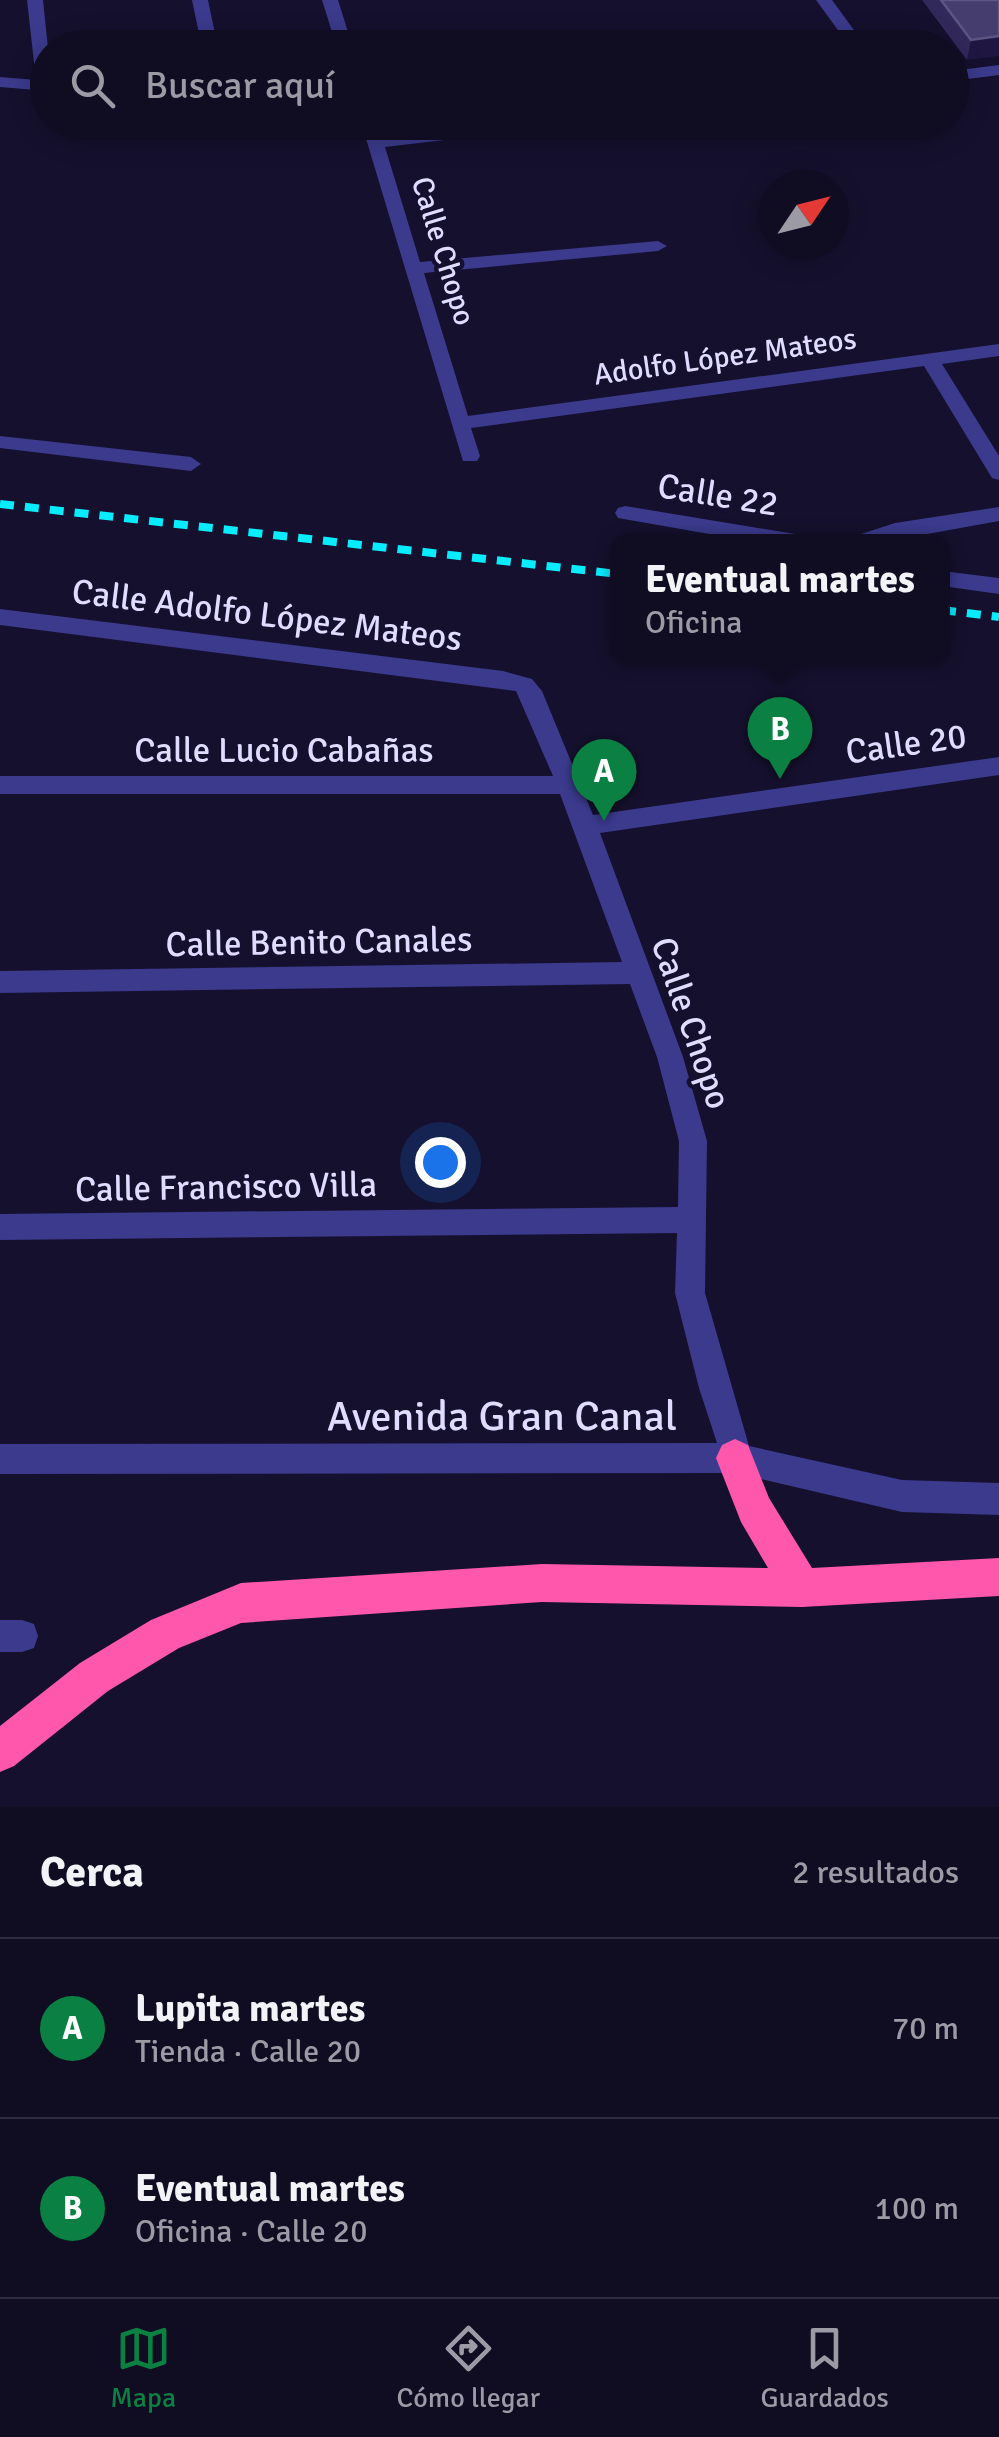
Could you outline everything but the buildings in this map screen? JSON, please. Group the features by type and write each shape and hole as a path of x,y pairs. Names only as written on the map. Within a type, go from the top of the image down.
{"highway":[{"path":"734,1458 754,1509 802,1588"},
{"path":"0,1752 94,1677 165,1634 241,1603 542,1583 802,1588 999,1577"}],"street":[{"path":"36,0 39,30"},
{"path":"200,0 206,30"},
{"path":"330,0 340,30"},
{"path":"824,0 846,30"},
{"path":"969,74 999,70"},
{"path":"0,82 30,85"},
{"name":"Calle Chopo","path":"375,140 470,456"},
{"path":"376,143 402,140"},
{"path":"416,268 658,246"},
{"name":"Adolfo López Mateos","path":"460,423 999,350"},
{"path":"930,360 999,474"},
{"path":"0,442 191,464"},
{"name":"Calle 22","path":"625,513 752,534"},
{"path":"883,534 999,514"},
{"path":"950,579 999,586"},
{"name":"Calle Adolfo López Mateos","path":"0,619 503,678 524,684"},
{"name":"Calle Chopo","path":"524,684 537,700 585,826 670,1057 693,1141 690,1292 714,1388 731,1428 734,1458"},
{"name":"Calle 20","path":"585,826 999,766"},
{"name":"Calle Lucio Cabañas","path":"0,785 567,785"},
{"name":"Calle Benito Canales","path":"0,982 638,972"},
{"name":"Calle Francisco Villa","path":"0,1227 692,1220"},
{"name":"Avenida Gran Canal","path":"0,1459 734,1458 902,1496 999,1500"}],"railway":[{"path":"0,504 610,573"},
{"path":"950,611 999,617"}],"place":[{"name":"Eventual martes","path":"780,779"},
{"name":"Lupita martes","path":"604,821"}]}
